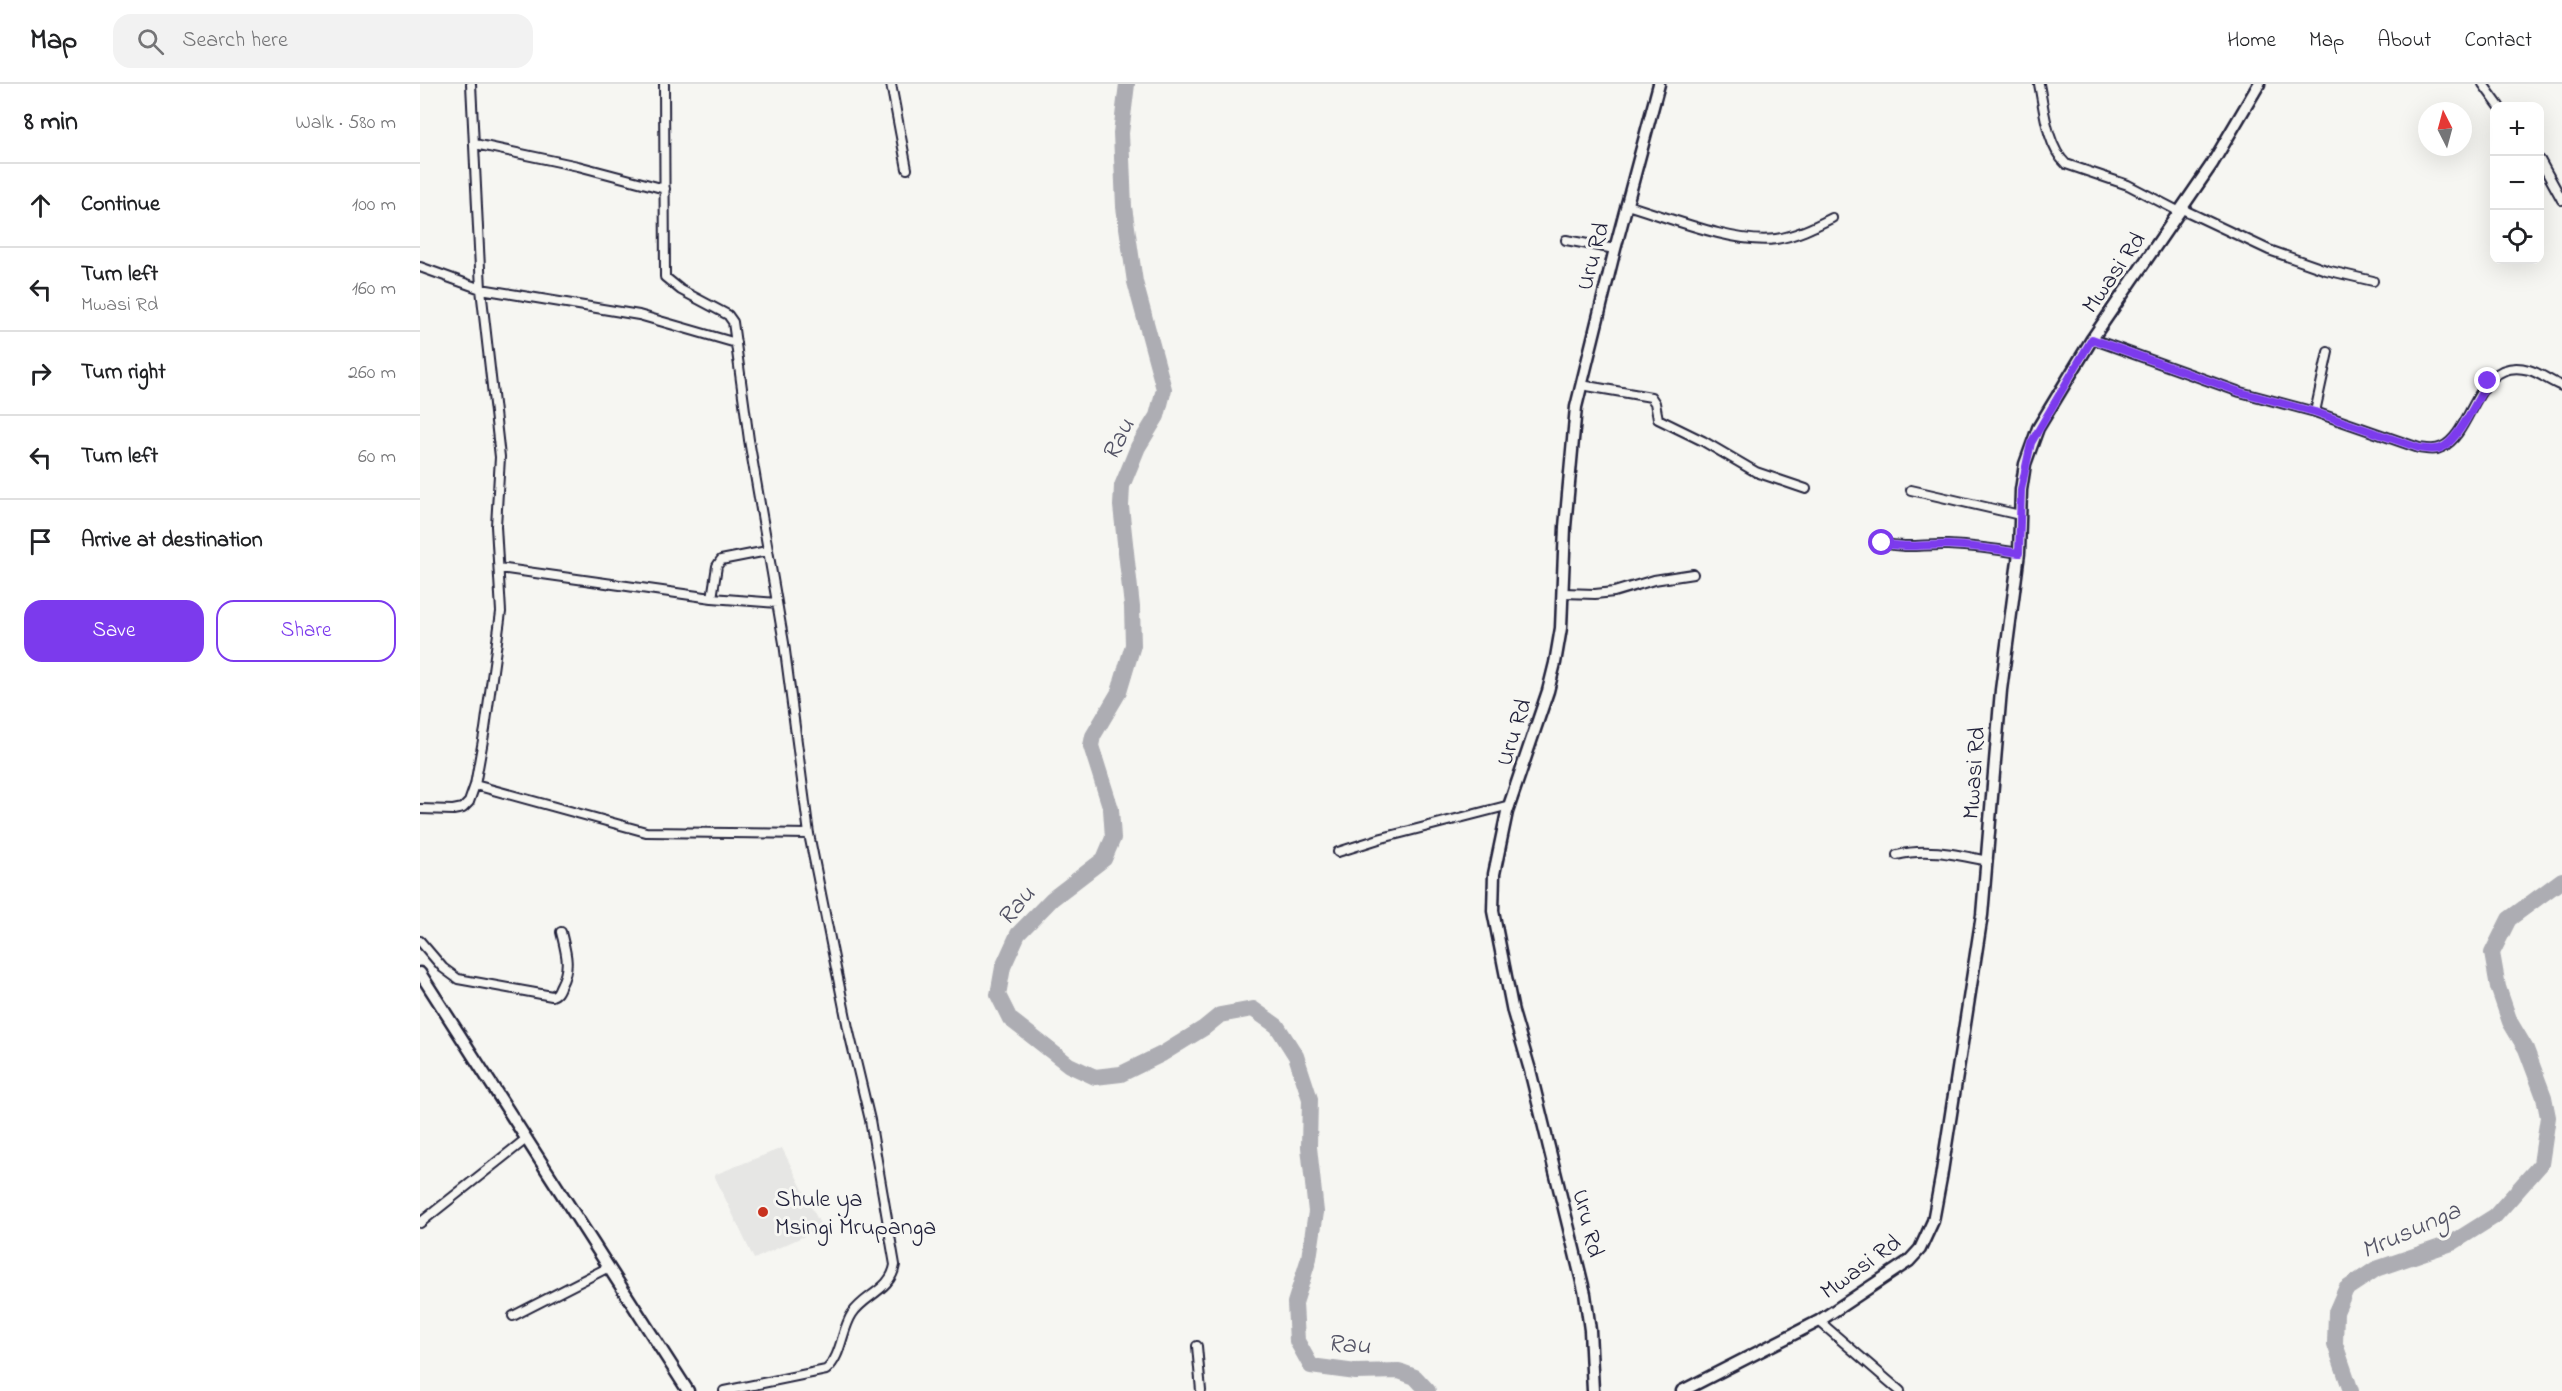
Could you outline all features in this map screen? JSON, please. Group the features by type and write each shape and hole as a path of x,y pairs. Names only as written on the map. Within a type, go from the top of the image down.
{"street":[{"path":"420,809 463,808 469,802 475,786 485,729 501,612 496,526 500,466 499,438 481,289 471,84"},
{"path":"664,84 665,277 681,290 728,315 733,322 749,440 777,603 809,834 848,1028 870,1120 896,1265 890,1279 852,1314 836,1358 826,1370 724,1391"},
{"path":"891,84 907,169"},
{"name":"Uru Rd","path":"1593,1391 1590,1330 1585,1294 1530,1070 1513,1012 1492,911 1494,874 1510,805 1548,691 1561,628 1571,441 1581,385 1659,84"},
{"path":"2039,84 2059,157 2066,164 2150,194 2269,250 2326,270 2373,281"},
{"name":"Mwasi Rd","path":"1682,1391 1819,1321 1909,1261 1920,1249 1933,1221 1982,915 2001,690 2019,553 2025,464 2031,443 2092,339 2212,164 2259,84"},
{"path":"2483,84 2496,102"},
{"path":"475,144 578,165 665,189"},
{"path":"2544,167 2562,200"},
{"path":"1627,205 1716,231 1760,240 1788,237 1832,218"},
{"path":"1566,240 1615,249"},
{"path":"420,267 481,289 628,313 736,343"},
{"path":"2092,339 2240,392 2315,412 2419,448 2444,447 2455,435 2488,381 2500,372 2530,370 2562,386"},
{"path":"2315,412 2328,352"},
{"path":"1581,385 1651,397 1655,403 1658,419 1703,441 1756,472 1806,489"},
{"path":"1911,490 2020,515"},
{"path":"1882,543 1904,548 1946,545 1988,547 2019,553"},
{"path":"712,598 717,567 721,560 767,550"},
{"path":"499,568 712,598 777,603"},
{"path":"1563,593 1605,593 1633,588 1669,577 1693,574"},
{"path":"475,786 646,832 809,834"},
{"path":"1338,852 1382,838 1510,805"},
{"path":"1897,855 1913,851 1928,851 1988,861"},
{"path":"420,941 443,968 458,979 552,996 557,994 568,972 569,964 561,932"},
{"path":"420,973 688,1391"},
{"path":"420,1222 526,1139"},
{"path":"513,1316 609,1267"},
{"path":"1819,1321 1900,1391"},
{"path":"1197,1346 1201,1391"}],"shaded area":[{"path":"782,1148 822,1228 754,1259 714,1175"}],"waterway":[{"name":"Rau","path":"1127,84 1121,133 1124,207 1135,282 1164,389 1157,416 1138,447 1122,486 1121,506 1132,607 1133,645 1119,692 1093,736 1091,746 1111,809 1113,838 1104,859 1052,899 1018,934 1003,967 998,995 1010,1019 1069,1065 1095,1077 1121,1074 1162,1054 1204,1028 1220,1015 1253,1009 1277,1026 1296,1056 1310,1099 1309,1147 1316,1212 1309,1258 1295,1303 1297,1341 1311,1366 1356,1372 1399,1371 1415,1377 1428,1391"},
{"name":"Mrusunga","path":"2351,1391 2335,1344 2336,1312 2346,1289 2376,1269 2452,1243 2495,1216 2541,1164 2548,1117 2544,1097 2526,1049 2510,1022 2498,987 2492,953 2509,919 2562,880"}],"place":[{"name":"Shule ya Msingi Mrupanga","path":"763,1212"}],"route":[{"path":"1882,543 1904,548 1946,545 1988,547 2019,553 2021,490 2031,443 2092,339 2240,392 2315,412 2419,448 2444,447 2455,435 2488,381"}]}
